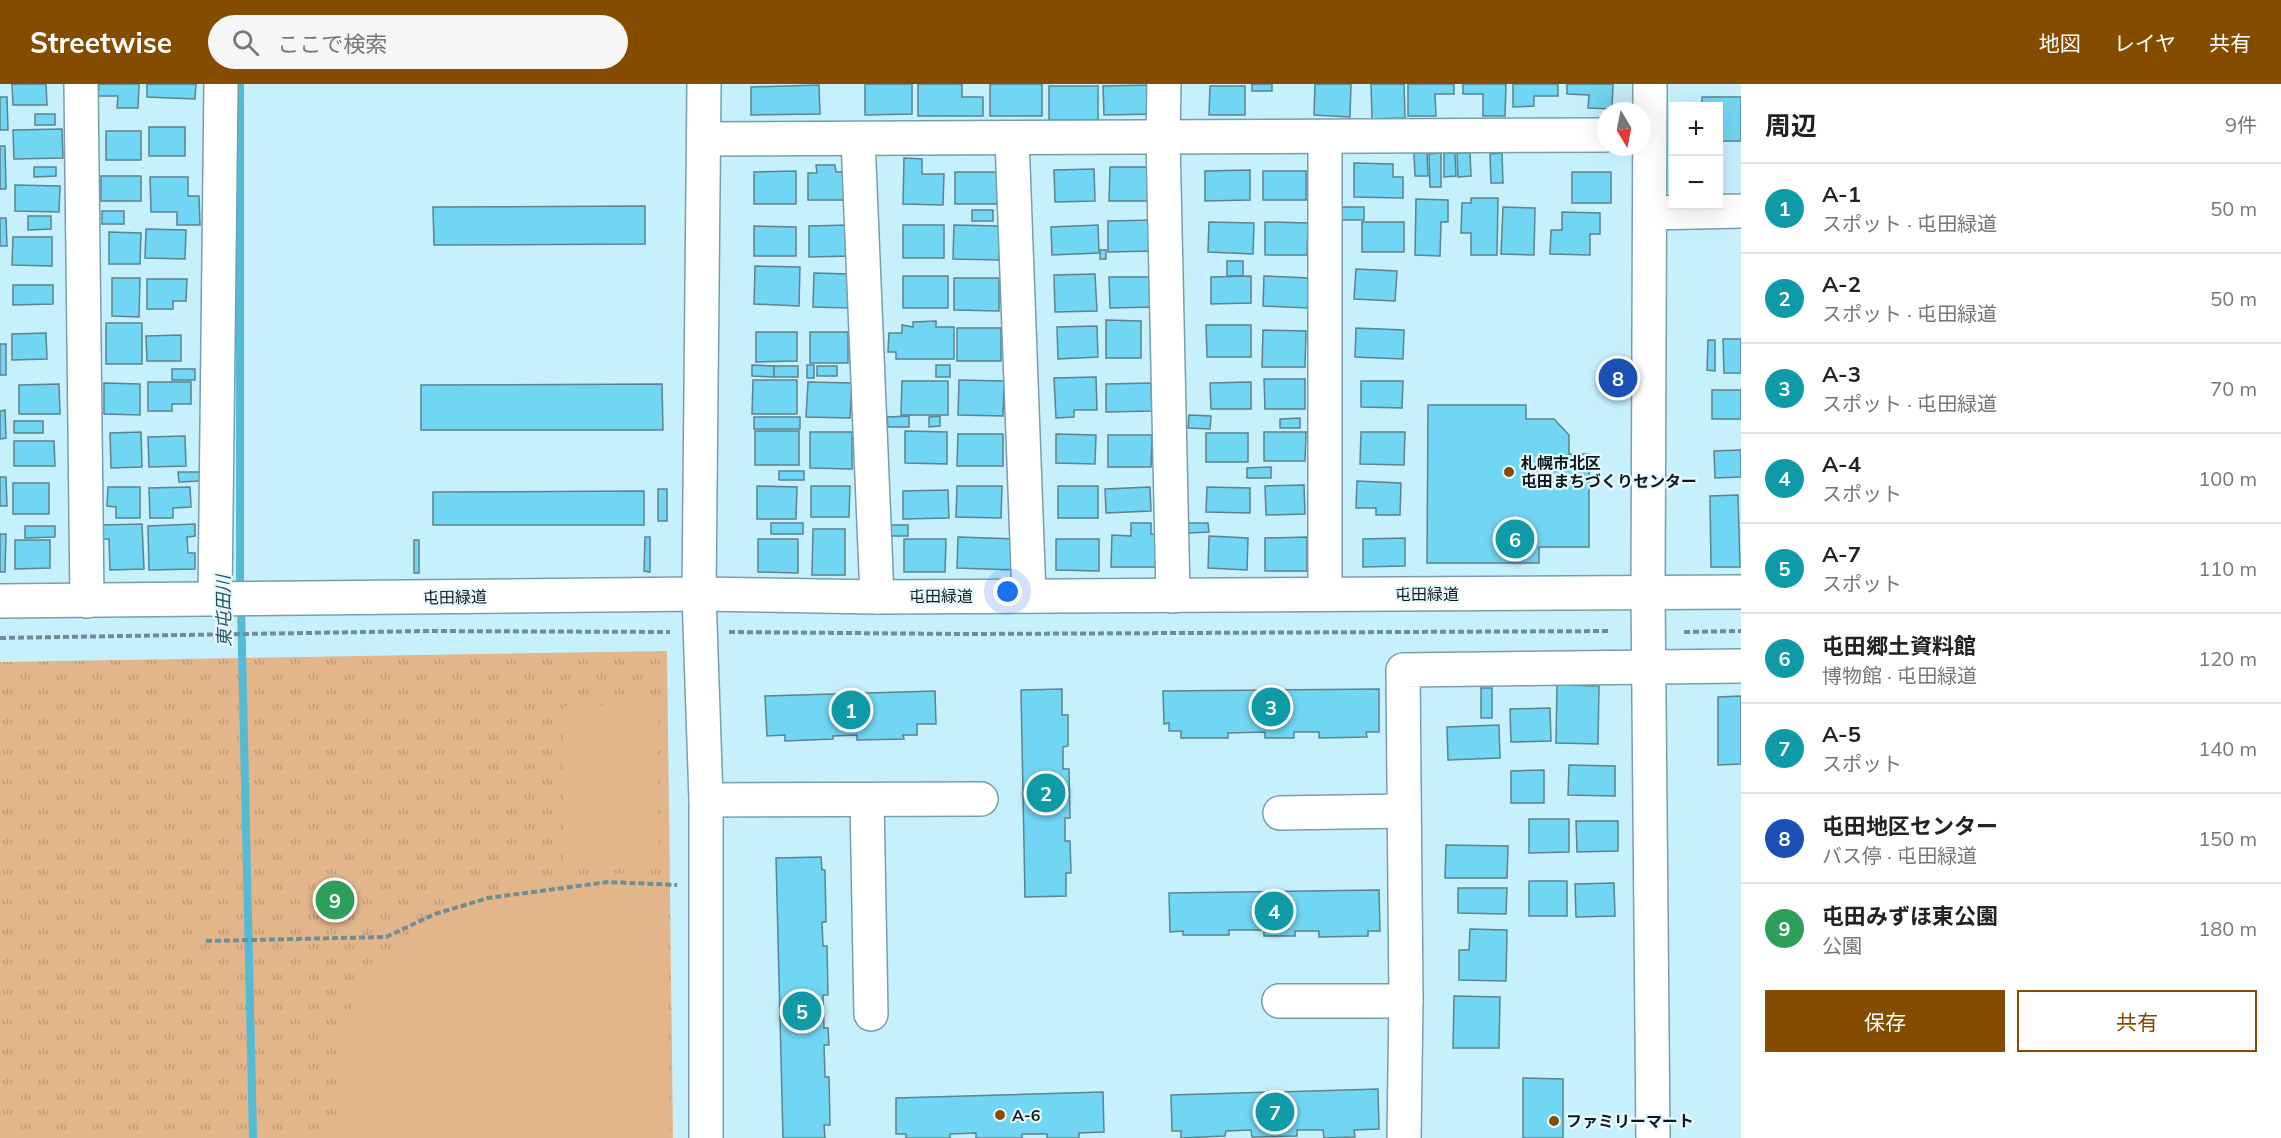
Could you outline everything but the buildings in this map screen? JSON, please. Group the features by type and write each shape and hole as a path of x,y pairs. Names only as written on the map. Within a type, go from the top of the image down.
{"street":[{"path":"81,84 87,601"},
{"path":"221,84 231,599"},
{"path":"704,84 699,594 706,800 706,1138"},
{"path":"1164,84 1163,138 1173,596"},
{"path":"1649,102 1650,84"},
{"path":"705,139 1597,135"},
{"path":"1325,137 1325,594"},
{"path":"858,139 877,597"},
{"path":"1012,139 1029,596"},
{"path":"1647,156 1650,213 1648,593 1653,1138"},
{"path":"1650,213 1741,211"},
{"name":"屯田緑道","path":"0,601 699,594 877,597 1741,592"},
{"path":"1404,1138 1406,1001 1403,670 1741,666"},
{"path":"706,800 981,799"},
{"path":"867,801 871,1014"},
{"path":"1280,813 1404,811"},
{"path":"1279,1001 1406,1001"}],"path":[{"path":"726,632 988,634 1611,631"},
{"path":"1684,632 1741,631"},
{"path":"0,638 676,632"},
{"path":"206,941 386,937 435,914 499,896 608,882 676,885"}],"green space":[{"path":"667,651 673,1138 0,1138 0,662"},
{"path":"657,704 659,861 564,865 563,706"},
{"path":"625,873 666,879 670,1138 335,1138 340,1033 364,981 412,930 481,893 550,880"}],"waterway":[{"name":"東屯田川","path":"240,84 240,594"},
{"name":"東屯田川","path":"241,606 253,1138"}],"place":[{"name":"屯田地区センター","path":"1618,378"},
{"name":"札幌市北区 屯田まちづくりセンター","path":"1509,472"},
{"name":"屯田郷土資料館","path":"1515,539"},
{"name":"A-3","path":"1271,707"},
{"name":"A-1","path":"851,710"},
{"name":"A-2","path":"1046,793"},
{"name":"屯田みずほ東公園","path":"335,900"},
{"name":"A-4","path":"1274,911"},
{"name":"A-7","path":"802,1011"},
{"name":"A-5","path":"1275,1112"},
{"name":"A-6","path":"1000,1115"},
{"name":"ファミリーマート","path":"1554,1121"}]}
